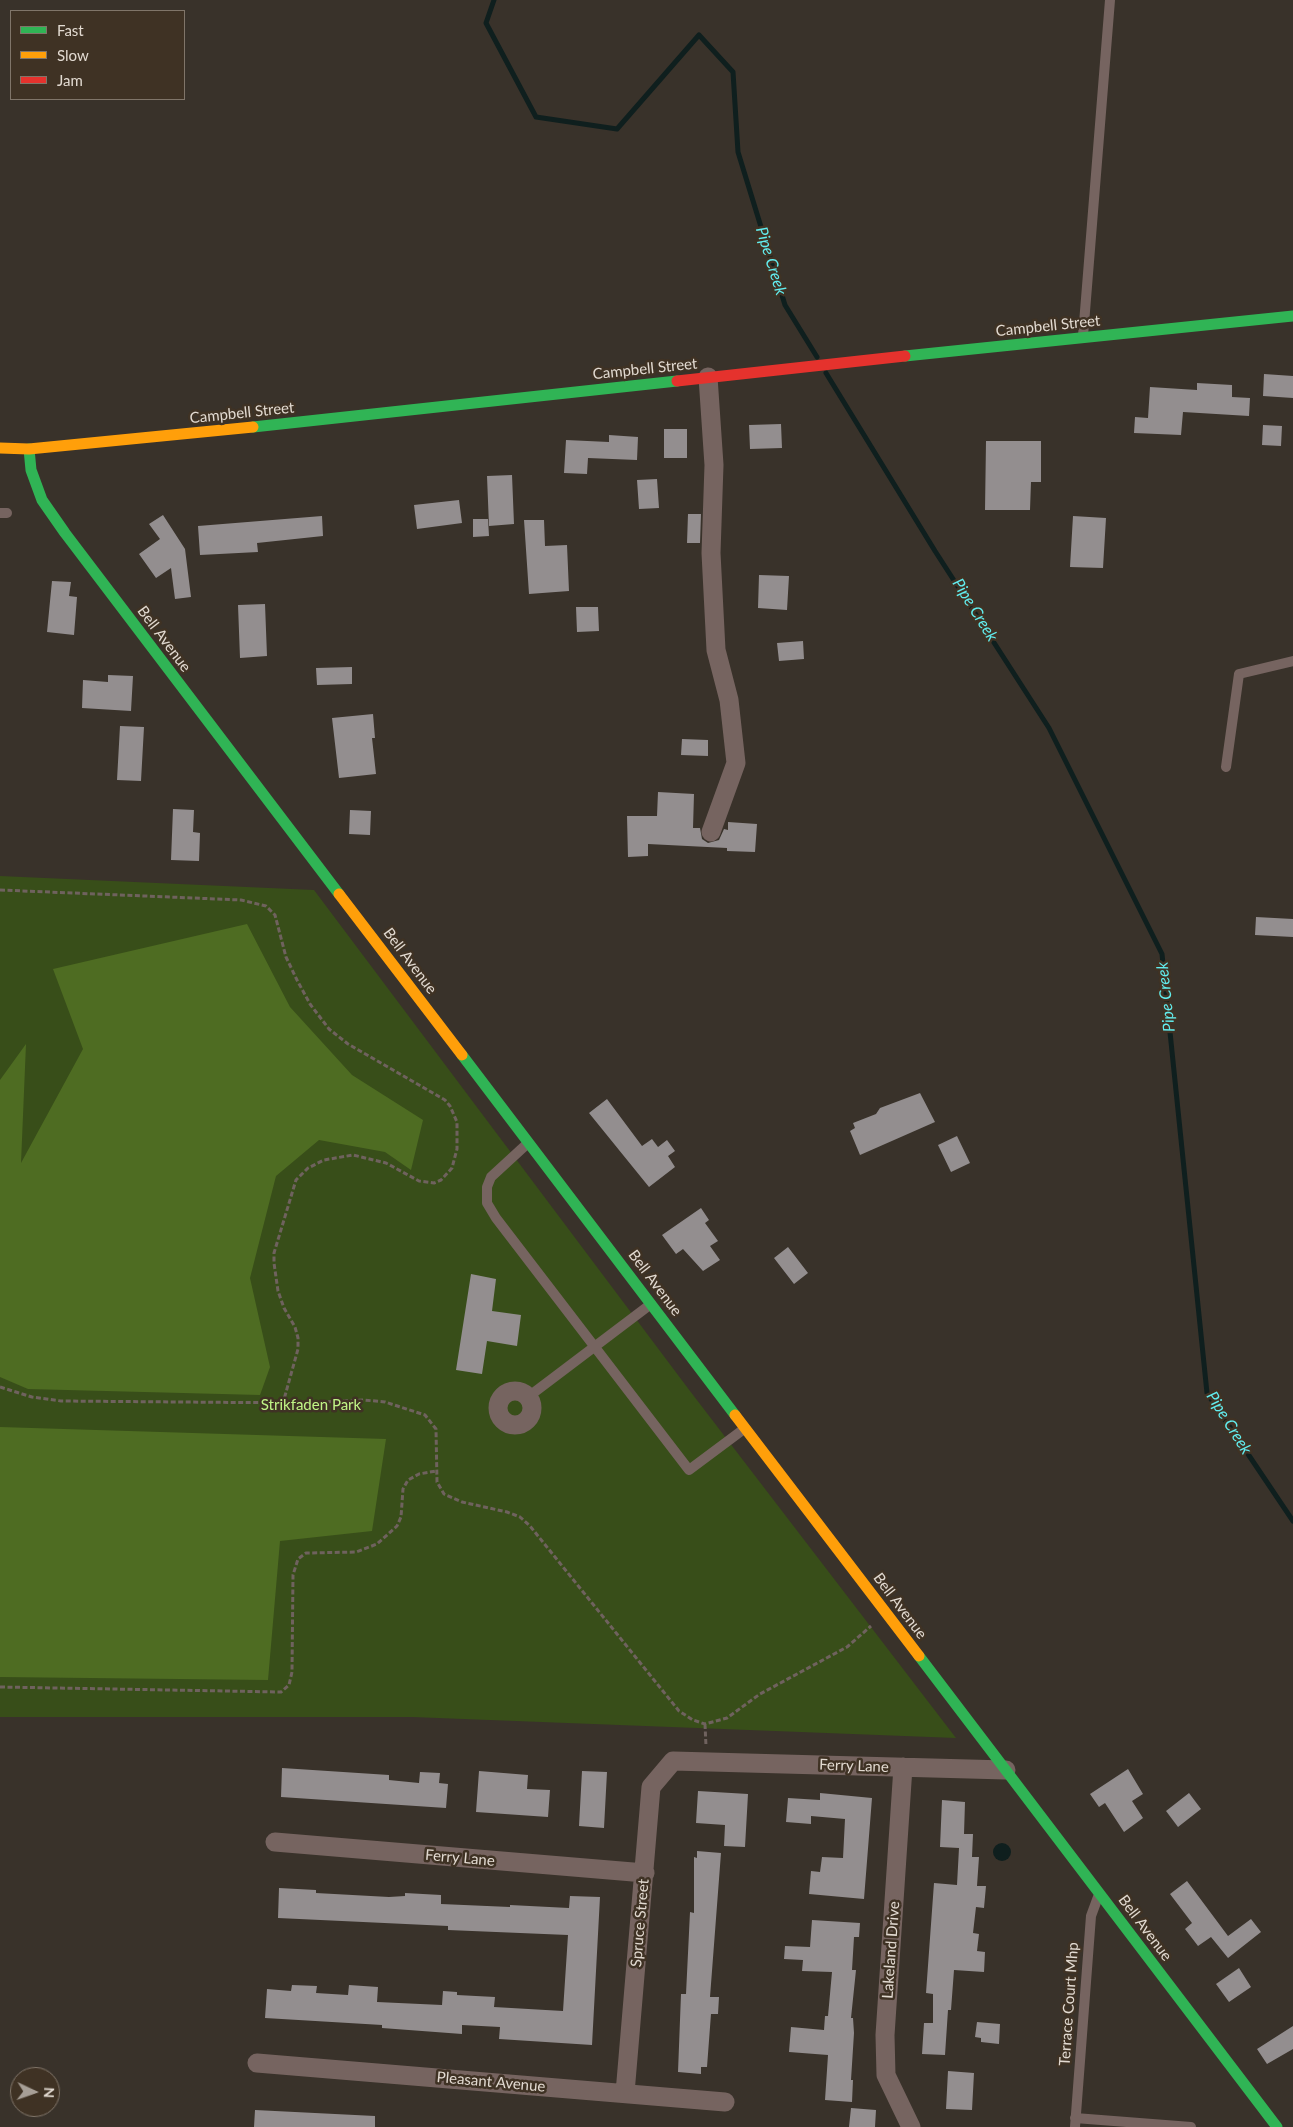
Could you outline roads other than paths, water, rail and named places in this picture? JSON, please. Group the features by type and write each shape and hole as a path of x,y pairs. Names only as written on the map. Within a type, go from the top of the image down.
{"street":[{"name":"Campbell Street","path":"0,448 28,449 133,440 1293,316"},
{"path":"708,378 714,465 711,553 716,650 729,700 736,763 711,832"},
{"name":"Bell Avenue","path":"28,449 31,470 42,500 65,533 1277,2127"},
{"name":"Ferry Lane","path":"673,1761 973,1767 1006,1770"},
{"name":"Spruce Street","path":"625,2093 651,1788 673,1761"},
{"name":"Lakeland Drive","path":"903,1767 886,2035 886,2075 911,2127"},
{"name":"Ferry Lane","path":"275,1842 644,1873"},
{"name":"Pleasant Avenue","path":"257,2063 725,2102"}],"lane":[{"path":"1083,337 1110,0"},
{"path":"1226,767 1239,674 1293,661"},
{"path":"529,1142 491,1176 487,1186 487,1203 496,1218 689,1470 746,1427"},
{"path":"528,1397 652,1304"},
{"name":"Terrace Court Mhp","path":"1100,1893 1091,1916 1075,2122 1192,2127"}],"waterway":[{"name":"Pipe Creek","path":"494,0 486,23 536,117 617,129 699,35 733,72 738,152 785,305 817,357"},
{"name":"Pipe Creek","path":"826,373 935,551 1049,728 1162,954 1207,1393 1293,1521"}],"park label":[{"name":"Strikfaden Park","path":"311,1405"}]}
